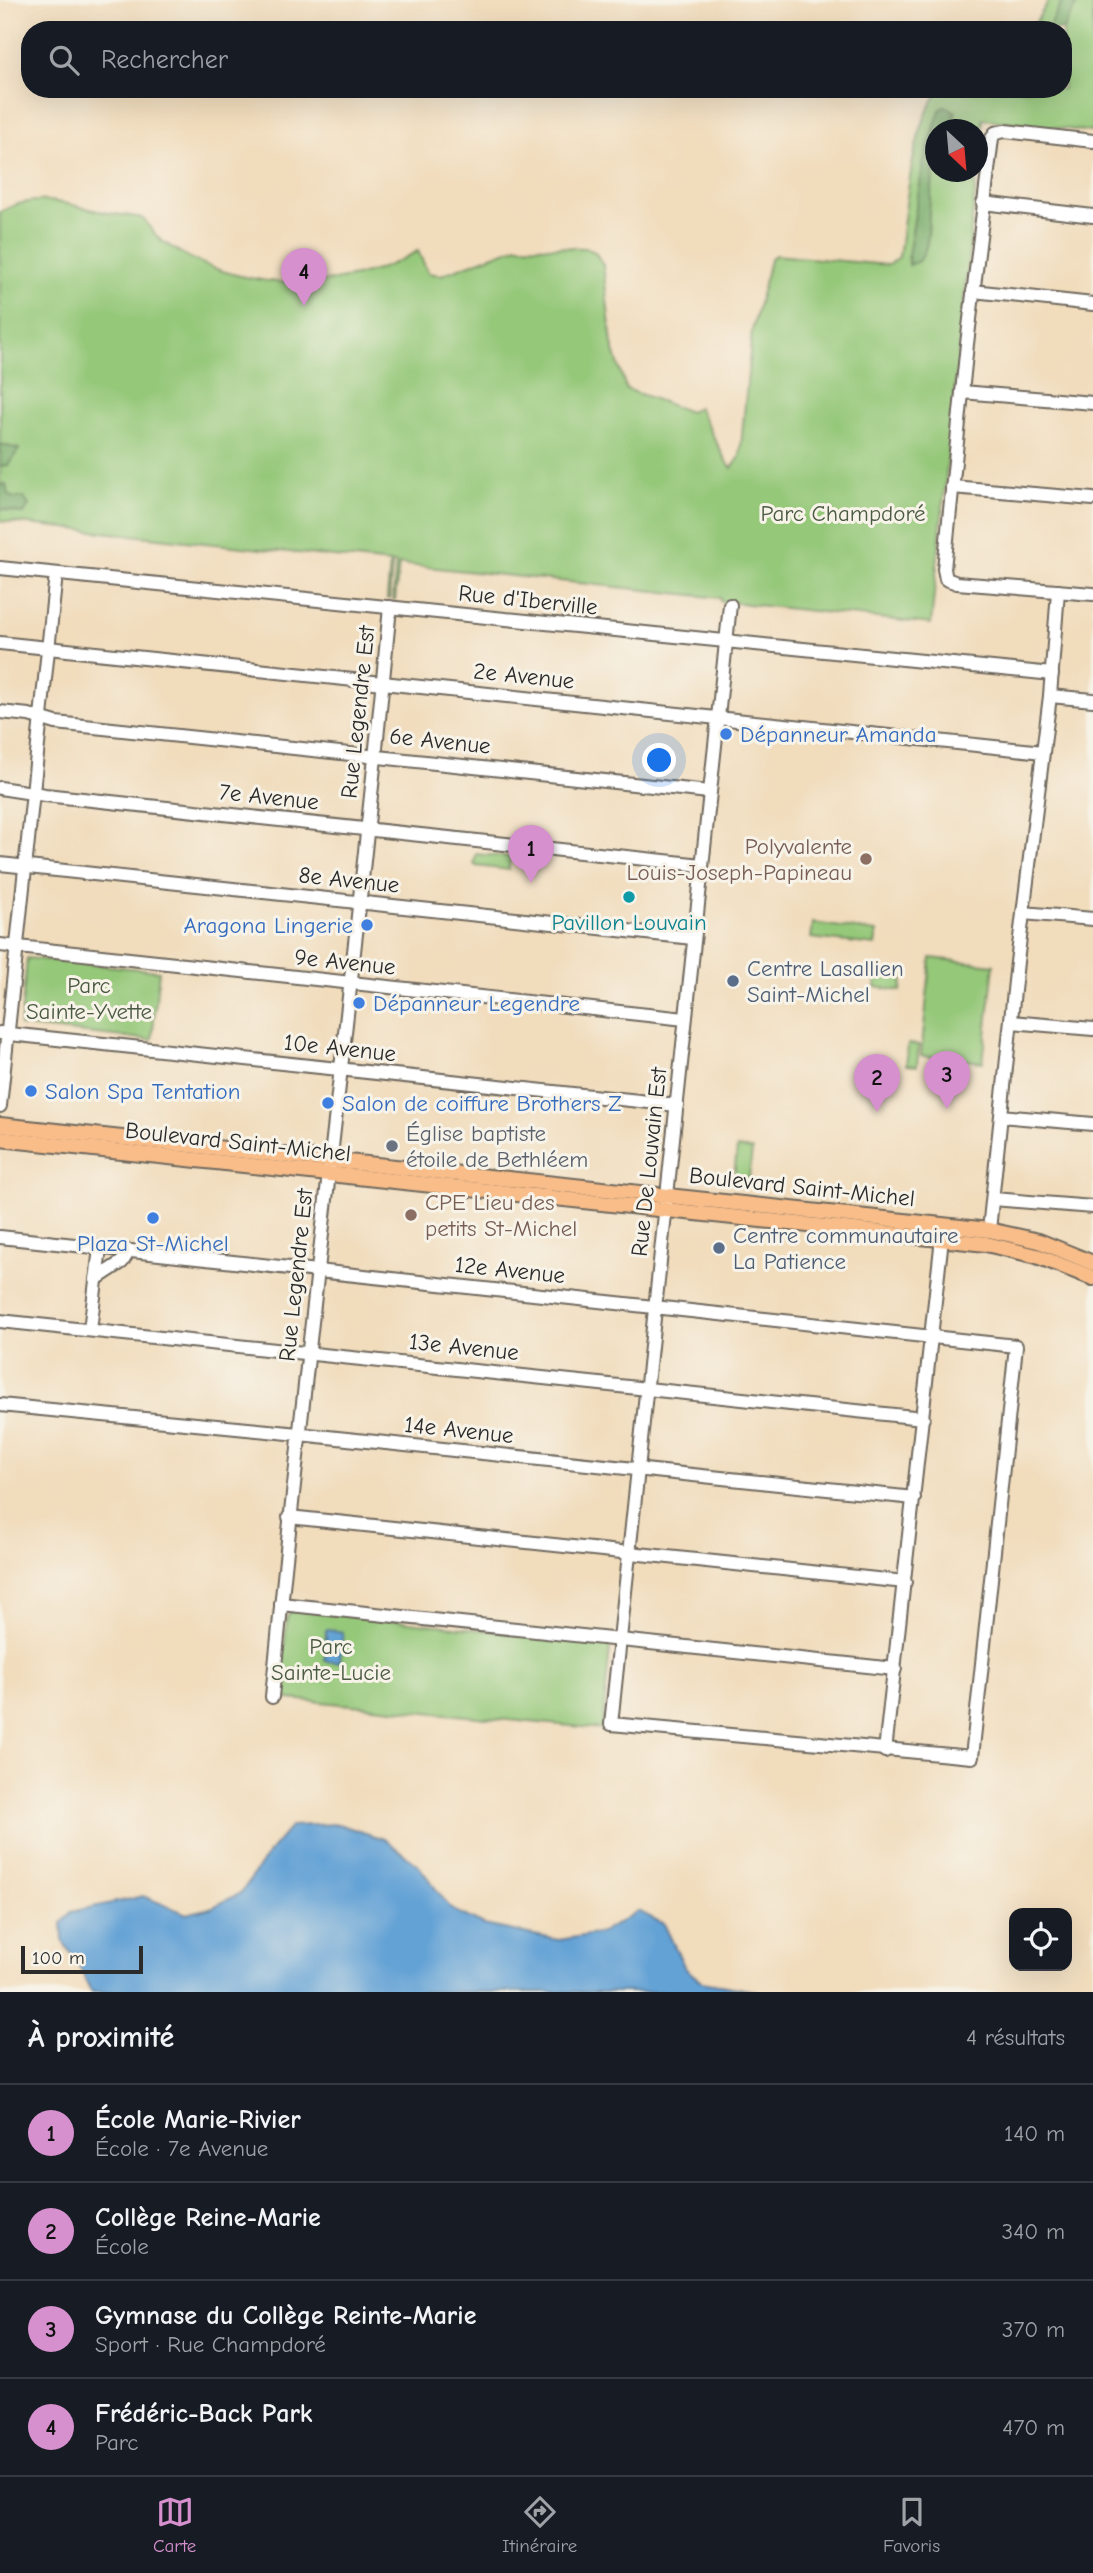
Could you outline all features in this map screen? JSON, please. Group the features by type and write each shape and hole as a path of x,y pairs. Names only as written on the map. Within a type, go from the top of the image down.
{"main road":[{"name":"Boulevard Saint-Michel","path":"0,1125 330,1168"},
{"name":"Boulevard Saint-Michel","path":"0,1139 330,1168 943,1233 1021,1251 1051,1260 1093,1278"},
{"name":"Boulevard Saint-Michel","path":"943,1233 989,1230 1039,1241 1093,1262"}],"street":[{"path":"1093,141 1005,131 995,133 991,143 944,569 946,579 957,583 1093,594"},
{"path":"983,203 1093,216"},
{"path":"973,291 1093,304"},
{"path":"962,392 1093,403"},
{"path":"952,487 1093,499"},
{"name":"Rue d'Iberville","path":"0,568 1052,674"},
{"path":"0,1106 4,1033 17,947 57,574"},
{"path":"989,1230 1023,913 1050,696 1058,591"},
{"name":"Rue De Louvain Est","path":"730,605 611,1724 885,1751"},
{"name":"Rue Legendre Est","path":"272,1697 289,1517 351,983 390,607"},
{"name":"2e Avenue","path":"0,643 1043,751"},
{"path":"1050,696 1093,700"},
{"name":"6e Avenue","path":"0,712 56,723 709,792"},
{"name":"7e Avenue","path":"0,788 702,865"},
{"name":"8e Avenue","path":"0,864 693,938"},
{"path":"1023,913 1093,919"},
{"name":"9e Avenue","path":"0,945 685,1019"},
{"path":"1011,1022 1093,1029"},
{"name":"10e Avenue","path":"4,1033 677,1105"},
{"path":"1001,1116 1093,1124"},
{"path":"993,1199 1093,1207"},
{"path":"885,1751 943,1233"},
{"name":"12e Avenue","path":"0,1237 1016,1346 972,1757 885,1751"},
{"path":"90,1330 100,1248"},
{"path":"96,1279 122,1262 129,1251"},
{"name":"13e Avenue","path":"0,1321 923,1418"},
{"name":"14e Avenue","path":"0,1405 914,1498"},
{"path":"289,1517 905,1582"},
{"path":"281,1604 895,1669"}],"green space":[{"path":"1049,0 1093,0 1093,132 988,119 925,119 935,98 1072,98 1072,21 1036,21"},
{"path":"1063,0 1079,0 1068,21 1052,21"},
{"path":"945,106 956,112 953,119 937,119 940,110"},
{"name":"Parc Champdoré","path":"925,119 925,182 976,182 931,624 720,601 720,598 399,564 393,600 396,563 392,564 387,599 390,563 0,521 0,212 13,206 26,202 51,201 142,218 162,241 211,267 237,275 292,283 347,278 380,269 418,251 428,273 441,275 518,246 586,248 595,252 603,265 612,344 626,389 690,412 698,407 732,468 740,457 752,331 770,260 775,255 888,265 899,257 911,169"},
{"path":"925,157 925,182 932,182 926,248 919,261 909,265 908,256"},
{"path":"0,444 19,449 8,465 0,466"},
{"path":"6,484 8,495 14,498 23,497 29,505 24,514 0,509 0,485"},
{"path":"476,854 510,857 509,870 476,866"},
{"path":"813,923 877,932 875,945 811,938"},
{"name":"Parc Sainte-Yvette","path":"27,958 159,971 152,1040 20,1026"},
{"path":"931,958 994,965 983,1062 921,1056"},
{"path":"877,974 903,977 901,991 875,987"},
{"path":"908,1044 919,1045 917,1066 906,1065"},
{"path":"737,1148 752,1150 749,1178 734,1177"},
{"name":"Parc Sainte-Lucie","path":"292,1609 607,1644 610,1648 602,1729 280,1698 287,1617"}],"water":[{"path":"326,1630 343,1632 340,1662 325,1661"},
{"path":"338,1824 384,1839 418,1865 451,1909 484,1925 559,1940 601,1933 638,1911 664,1924 685,1968 702,1982 761,1992 91,1992 63,1941 62,1923 71,1912 143,1896 187,1914 213,1907 241,1893 291,1826"}],"place":[{"name":"Frédéric-Back Park","path":"304,306"},
{"name":"Dépanneur Amanda","path":"726,734"},
{"name":"Polyvalente Louis-Joseph-Papineau","path":"866,859"},
{"name":"École Marie-Rivier","path":"531,883"},
{"name":"Pavillon Louvain","path":"629,897"},
{"name":"Aragona Lingerie","path":"367,925"},
{"name":"Centre Lasallien Saint-Michel","path":"733,981"},
{"name":"Dépanneur Legendre","path":"359,1003"},
{"name":"Salon Spa Tentation","path":"31,1091"},
{"name":"Salon de coiffure Brothers Z","path":"328,1103"},
{"name":"Gymnase du Collège Reinte-Marie","path":"947,1109"},
{"name":"Collège Reine-Marie","path":"877,1112"},
{"name":"Église baptiste étoile de Bethléem","path":"392,1146"},
{"name":"CPE Lieu des petits St-Michel","path":"411,1215"},
{"name":"Plaza St-Michel","path":"153,1218"},
{"name":"Centre communautaire La Patience","path":"719,1248"}]}
